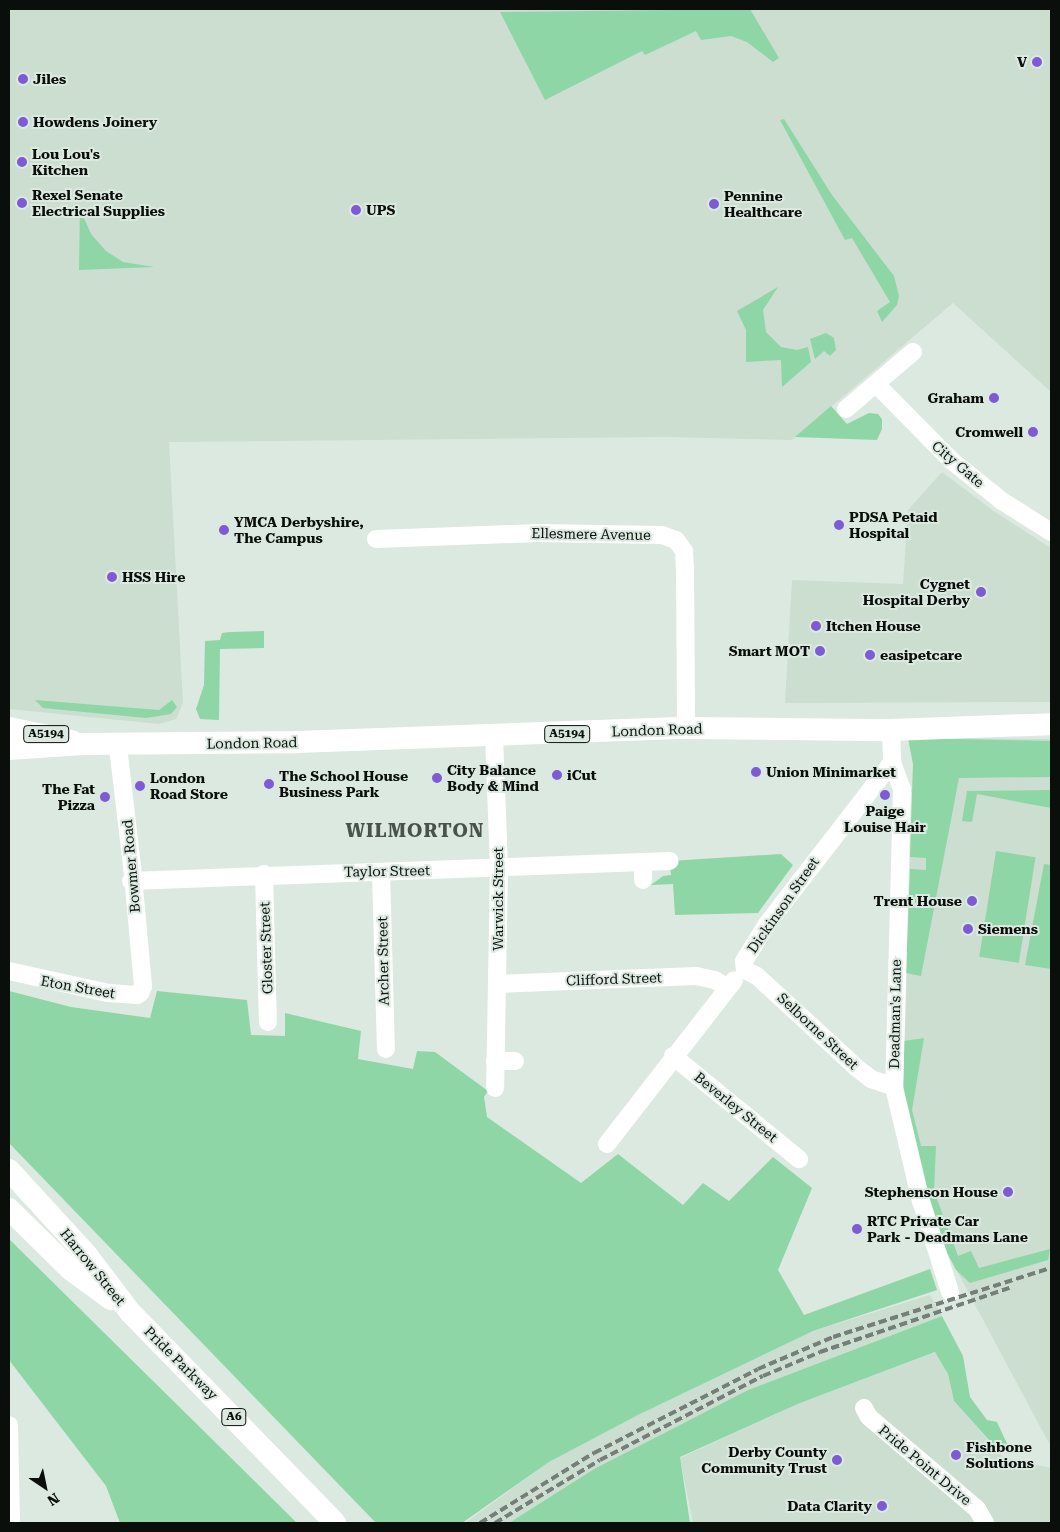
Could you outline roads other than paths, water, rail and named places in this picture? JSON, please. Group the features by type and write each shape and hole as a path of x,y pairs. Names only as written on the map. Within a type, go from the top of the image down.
{"main road":[{"name":"London Road","path":"9,749 83,744 118,746 494,736 686,728 891,730 1051,724"},
{"name":"London Road","path":"9,728 83,744"},
{"name":"Harrow Street","path":"9,1170 86,1254 130,1312"},
{"name":"Harrow Street","path":"9,1209 70,1269 130,1312"},
{"name":"Pride Parkway","path":"130,1312 335,1523"}],"street":[{"path":"846,410 913,352"},
{"name":"City Gate","path":"876,384 952,461 1002,501 1051,532"},
{"name":"Ellesmere Avenue","path":"376,540 537,533 662,535 676,540 684,551 685,568 686,728"},
{"name":"Deadman's Lane","path":"891,730 892,762 902,789 894,1087 921,1201 950,1292"},
{"name":"Warwick Street","path":"494,736 499,867 495,1088"},
{"name":"Bowmer Road","path":"118,746 142,986"},
{"name":"Dickinson Street","path":"607,1144 673,1056 727,988 745,970 744,961 767,924 892,762"},
{"name":"Taylor Street","path":"132,881 264,874 381,873 670,861"},
{"path":"643,862 643,880"},
{"name":"Archer Street","path":"381,873 386,1049"},
{"name":"Gloster Street","path":"264,874 268,1022"},
{"name":"Selborne Street","path":"745,970 765,983 871,1079 894,1087"},
{"name":"Eton Street","path":"9,972 108,994 138,996 142,986"},
{"name":"Clifford Street","path":"498,984 696,976 715,980 727,988"},
{"name":"Beverley Street","path":"673,1056 800,1159"},
{"path":"496,1061 515,1061"},
{"name":"Pride Point Drive","path":"864,1408 868,1416 977,1509 985,1523"},
{"path":"9,1425 12,1446 11,1523"}],"railway":[{"path":"480,1523 594,1453 758,1369 833,1337 1051,1268"},
{"path":"495,1523 600,1460 763,1376 820,1352 1009,1288"}],"place":[{"name":"V","path":"1037,62"},
{"name":"Jiles","path":"23,79"},
{"name":"Howdens Joinery","path":"23,122"},
{"name":"Lou Lou's Kitchen","path":"22,162"},
{"name":"Rexel Senate Electrical Supplies","path":"22,203"},
{"name":"Pennine Healthcare","path":"714,204"},
{"name":"UPS","path":"356,210"},
{"name":"Graham","path":"994,398"},
{"name":"Cromwell","path":"1033,432"},
{"name":"PDSA Petaid Hospital","path":"839,525"},
{"name":"YMCA Derbyshire, The Campus","path":"224,530"},
{"name":"HSS Hire","path":"112,577"},
{"name":"Cygnet Hospital Derby","path":"981,592"},
{"name":"Itchen House","path":"816,626"},
{"name":"Smart MOT","path":"820,651"},
{"name":"easipetcare","path":"870,655"},
{"name":"Union Minimarket","path":"756,772"},
{"name":"iCut","path":"557,775"},
{"name":"City Balance Body & Mind","path":"437,778"},
{"name":"The School House Business Park","path":"269,784"},
{"name":"London Road Store","path":"140,786"},
{"name":"Paige Louise Hair","path":"885,795"},
{"name":"The Fat Pizza","path":"105,797"},
{"name":"Trent House","path":"972,901"},
{"name":"Siemens","path":"968,929"},
{"name":"Stephenson House","path":"1008,1192"},
{"name":"RTC Private Car Park - Deadmans Lane","path":"857,1229"},
{"name":"Fishbone Solutions","path":"956,1455"},
{"name":"Derby County Community Trust","path":"837,1460"},
{"name":"Data Clarity","path":"882,1506"}],"district":[{"name":"WILMORTON","path":"415,831"}]}
